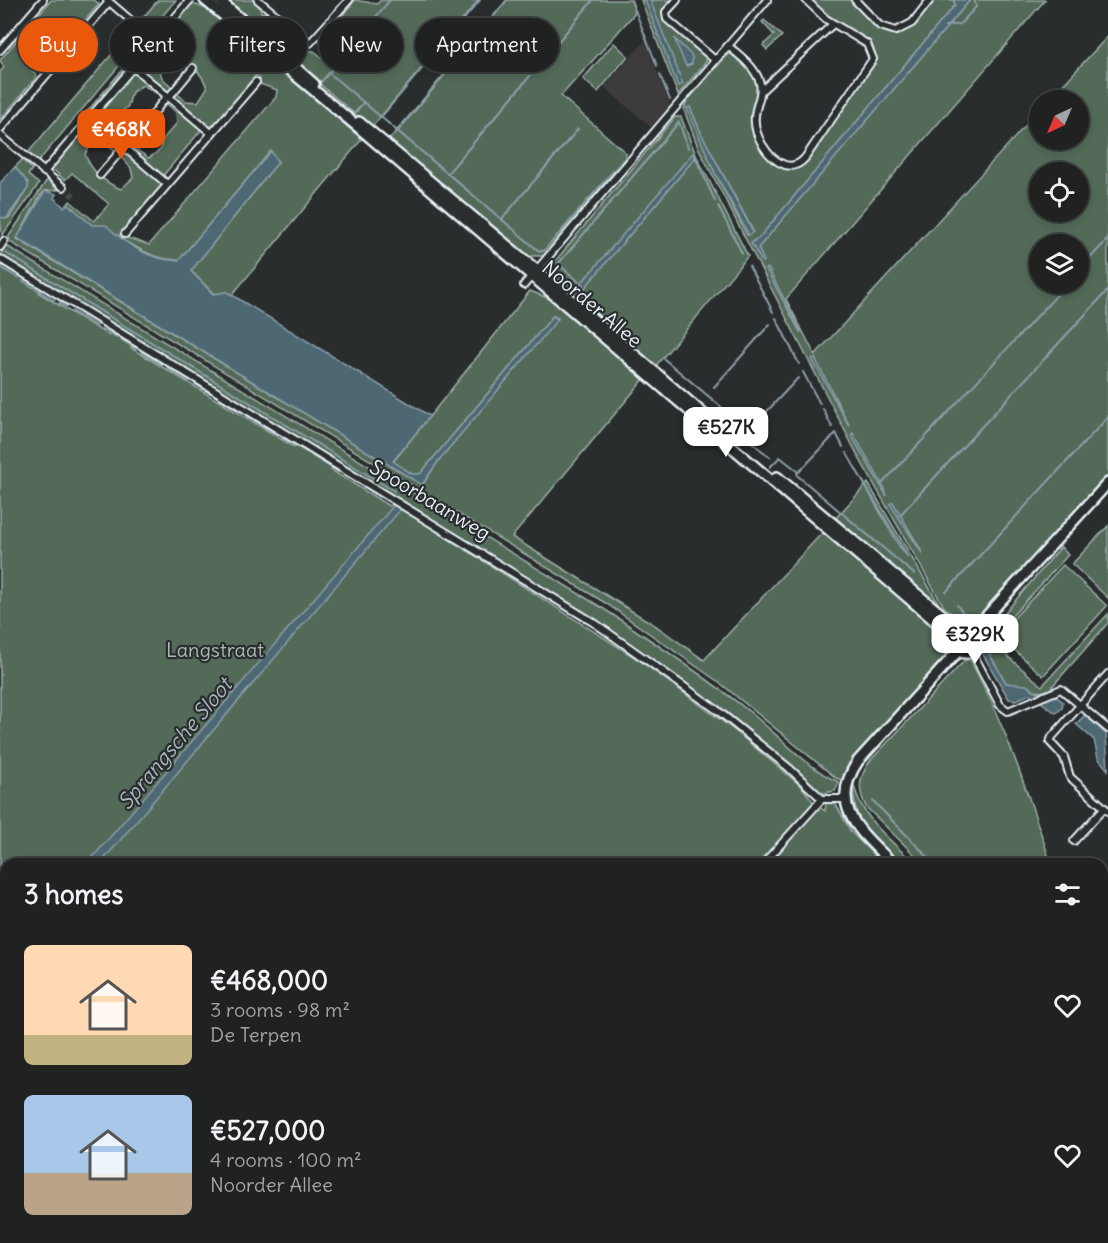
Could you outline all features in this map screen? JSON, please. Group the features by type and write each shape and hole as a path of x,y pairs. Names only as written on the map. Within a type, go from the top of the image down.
{"street":[{"path":"0,50 43,0"},
{"path":"175,18 190,0"},
{"name":"Noorder Allee","path":"205,0 534,274"},
{"name":"Noorder Allee","path":"219,0 534,274 957,634"},
{"path":"258,0 310,43 349,0"},
{"path":"676,0 666,12 667,19 715,60"},
{"path":"524,285 766,0"},
{"path":"728,46 753,70 761,91 755,120 760,139 779,163 788,166 798,164 806,158 873,62 873,53 867,44 833,24 806,0"},
{"path":"856,0 880,26 896,31 912,23 930,0"},
{"path":"0,129 107,1 127,18"},
{"path":"761,91 833,24"},
{"path":"45,172 129,72"},
{"path":"139,72 211,133"},
{"path":"100,176 190,72"},
{"path":"124,234 256,82"},
{"path":"90,118 167,184"},
{"path":"0,135 63,187"},
{"name":"Spoorbaanweg","path":"0,259 596,624 717,710 789,768 822,800"},
{"path":"887,858 853,822 846,799 847,783 858,761 958,650 957,634 973,631 1108,483"},
{"path":"972,652 978,640 973,631"},
{"path":"958,650 972,652"},
{"path":"972,652 1004,709 1012,711 1060,689 1108,729"},
{"path":"1074,841 1106,809 1070,777 1064,757 1050,742 1108,674"},
{"path":"769,858 822,800 846,799"}],"shaded area":[{"path":"645,41 670,105 651,127 604,87"}],"green space":[{"path":"51,0 94,0 99,4 87,18 36,18"},
{"path":"158,0 176,0 160,18 143,18"},
{"path":"222,0 254,0 261,12 275,18 243,18"},
{"path":"355,0 377,4 381,0 479,0 464,18 415,18 415,72 418,72 371,128 306,72 307,51 314,51 319,55 319,72 403,72 403,18 341,18"},
{"path":"507,0 631,0 635,13 561,96 626,153 625,160 545,256 532,256 526,259 388,141 446,72 559,72 559,18 492,18"},
{"path":"641,0 672,0 663,11 665,21 706,57 706,62 678,95"},
{"path":"809,0 852,0 870,19 901,32 914,24 934,0 954,0 955,5 759,238 753,241 762,257 758,248 970,0 1045,0 786,299 815,355 1029,122 1029,150 1089,150 1089,90 1058,90 1108,36 1108,476 974,623 963,622 944,607 859,458 698,147 684,110 686,102 730,52 745,64 757,80 759,92 752,124 764,148 770,157 797,167 804,163 875,59 875,52 864,40 831,20","holes":["690,107 701,133 753,231 747,235 715,173"]},
{"path":"190,3 205,8 218,18 207,18 207,72 283,72 362,139 232,295 227,292 214,294 191,271 278,162 270,152 179,260 163,259 122,240 125,237 149,245 276,97 277,90 260,84 260,78 256,75 213,127 207,126 172,96 175,92 186,101 198,102 207,88 195,69 195,18 178,18"},
{"path":"764,20 782,36 767,50 763,45 774,35 762,22"},
{"path":"18,39 18,72 34,72 37,76 0,120 0,72 4,67 0,60"},
{"path":"614,43 628,56 598,92 583,79"},
{"path":"110,56 110,72 114,72 37,163 27,154"},
{"path":"120,72 124,72 87,115 85,114"},
{"path":"143,72 160,72 162,78 172,87 168,92"},
{"path":"131,74 138,74 162,94 161,96 143,85 132,92 128,106 113,120 113,130 127,142 124,144 98,121 96,115"},
{"path":"168,100 202,129 162,177 129,149 131,146 149,158 161,149 163,139 177,123 176,112 165,102"},
{"path":"675,117 681,117 696,154 693,154 578,287 582,291 696,155 748,256 654,368 550,279 551,266"},
{"path":"88,126 94,126 118,147 116,151 98,140 93,142 85,154 91,166 104,180 121,189 133,178 131,168 120,156 123,152 159,181 161,186 118,237 110,230 92,225 68,204 70,201 94,221 109,204 72,173 65,180 51,168"},
{"path":"22,160 32,169 28,175 39,184 2,236 0,217 9,218 28,188 28,183 15,167"},
{"path":"47,180 58,190 45,191 40,196 17,239 423,484 439,460 558,318 553,316 420,474 412,474 393,462 530,291 550,299 644,379 512,537 656,626 704,660 823,532 933,626 946,640 949,651 852,763 843,780 836,778 720,683 607,604 10,242 9,236"},
{"path":"5,245 604,609 714,685 750,712 816,769 839,782 835,791 818,794 746,729 669,670 507,565 5,259 1,255"},
{"name":"Langstraat","path":"0,263 42,288 39,293 108,335 112,330 134,343 131,348 294,447 297,443 334,465 331,470 389,506 392,503 639,660 734,730 802,787 814,803 825,811 826,802 835,803 851,832 877,858 0,858"},
{"path":"868,483 942,609 943,614 833,521"},
{"path":"1108,526 1108,598 1072,564"},
{"path":"1061,547 1068,555 991,639 991,629"},
{"path":"1063,565 1107,606 1043,676 998,635"},
{"path":"1108,614 1108,623 1049,690 1040,692 1006,683 986,648 991,642 1042,686"},
{"path":"966,633 974,641 966,649 958,641"},
{"path":"965,660 970,660 995,709 1025,786 1049,858 918,858 866,807 863,801 861,783 863,772 870,761"},
{"path":"853,782 862,807 869,817 909,858 895,858 873,837 860,820"}],"water":[{"path":"645,0 650,0 683,84 678,86"},
{"path":"954,0 970,0 758,248 764,261 762,262 751,243 759,238 955,5"},
{"path":"674,38 692,56 692,64 686,66"},
{"path":"690,107 701,133 753,232 749,235 715,173 687,108"},
{"path":"271,151 278,162 191,271 213,294 227,292 430,416 393,461 412,474 420,474 553,316 558,319 439,460 422,485 17,238 45,191 56,194 54,198 64,207 68,204 92,225 106,225 139,250 159,258 179,260"},
{"path":"693,153 695,158 582,291 578,287"},
{"path":"15,167 28,183 28,188 6,219 0,217 0,183"},
{"path":"768,268 801,331 800,332 766,269"},
{"path":"815,358 849,425 849,426 812,359"},
{"path":"853,433 884,487 887,496 851,435"},
{"path":"846,452 908,557 899,546"},
{"path":"893,502 922,552 922,553 890,504"},
{"name":"Sprangsche Sloot","path":"394,505 401,509 105,858 92,858"},
{"path":"986,648 1006,683 1026,685 1046,698 1056,696 1063,702 1062,708 1056,713 1030,694 1016,700 1009,699 982,653"},
{"path":"1085,715 1106,734 1108,770 1098,758 1094,740 1076,724"}],"waterway":[{"path":"390,0 329,73 539,251 544,251 623,160"},
{"path":"381,117 480,0"},
{"path":"397,132 507,0"},
{"path":"559,41 593,0"},
{"path":"631,0 657,66"},
{"path":"945,26 960,24 976,7 975,1"},
{"path":"319,84 329,73"},
{"path":"660,75 670,100"},
{"path":"447,174 530,76"},
{"path":"354,114 363,103"},
{"path":"583,285 558,264 679,122 688,148"},
{"path":"501,220 578,129"},
{"path":"695,156 715,201"},
{"path":"718,206 742,253"},
{"path":"1089,259 1108,239"},
{"path":"6,253 394,491"},
{"path":"749,266 773,312"},
{"path":"0,267 18,278"},
{"path":"23,281 54,300"},
{"path":"900,515 1108,290"},
{"path":"881,485 1058,294"},
{"path":"59,303 67,307"},
{"path":"72,311 97,326"},
{"path":"776,318 799,364"},
{"path":"714,387 770,324"},
{"path":"102,329 116,337"},
{"path":"122,340 136,349"},
{"path":"141,352 162,365"},
{"path":"664,359 750,431 746,438 770,457"},
{"path":"167,368 189,382"},
{"path":"803,372 820,404"},
{"path":"757,422 798,378"},
{"path":"195,384 209,393"},
{"path":"215,396 240,412"},
{"path":"823,409 832,427"},
{"path":"247,416 275,434"},
{"path":"946,592 1108,417"},
{"path":"770,467 780,457 799,472 836,433 843,447"},
{"path":"282,438 306,452"},
{"path":"312,456 338,472"},
{"path":"797,472 798,476 914,574"},
{"path":"344,475 360,485"},
{"path":"366,488 379,497"},
{"path":"957,605 967,618 977,616"},
{"path":"873,801 929,858"}],"tunnel":[{"path":"63,187 74,196"}]}
